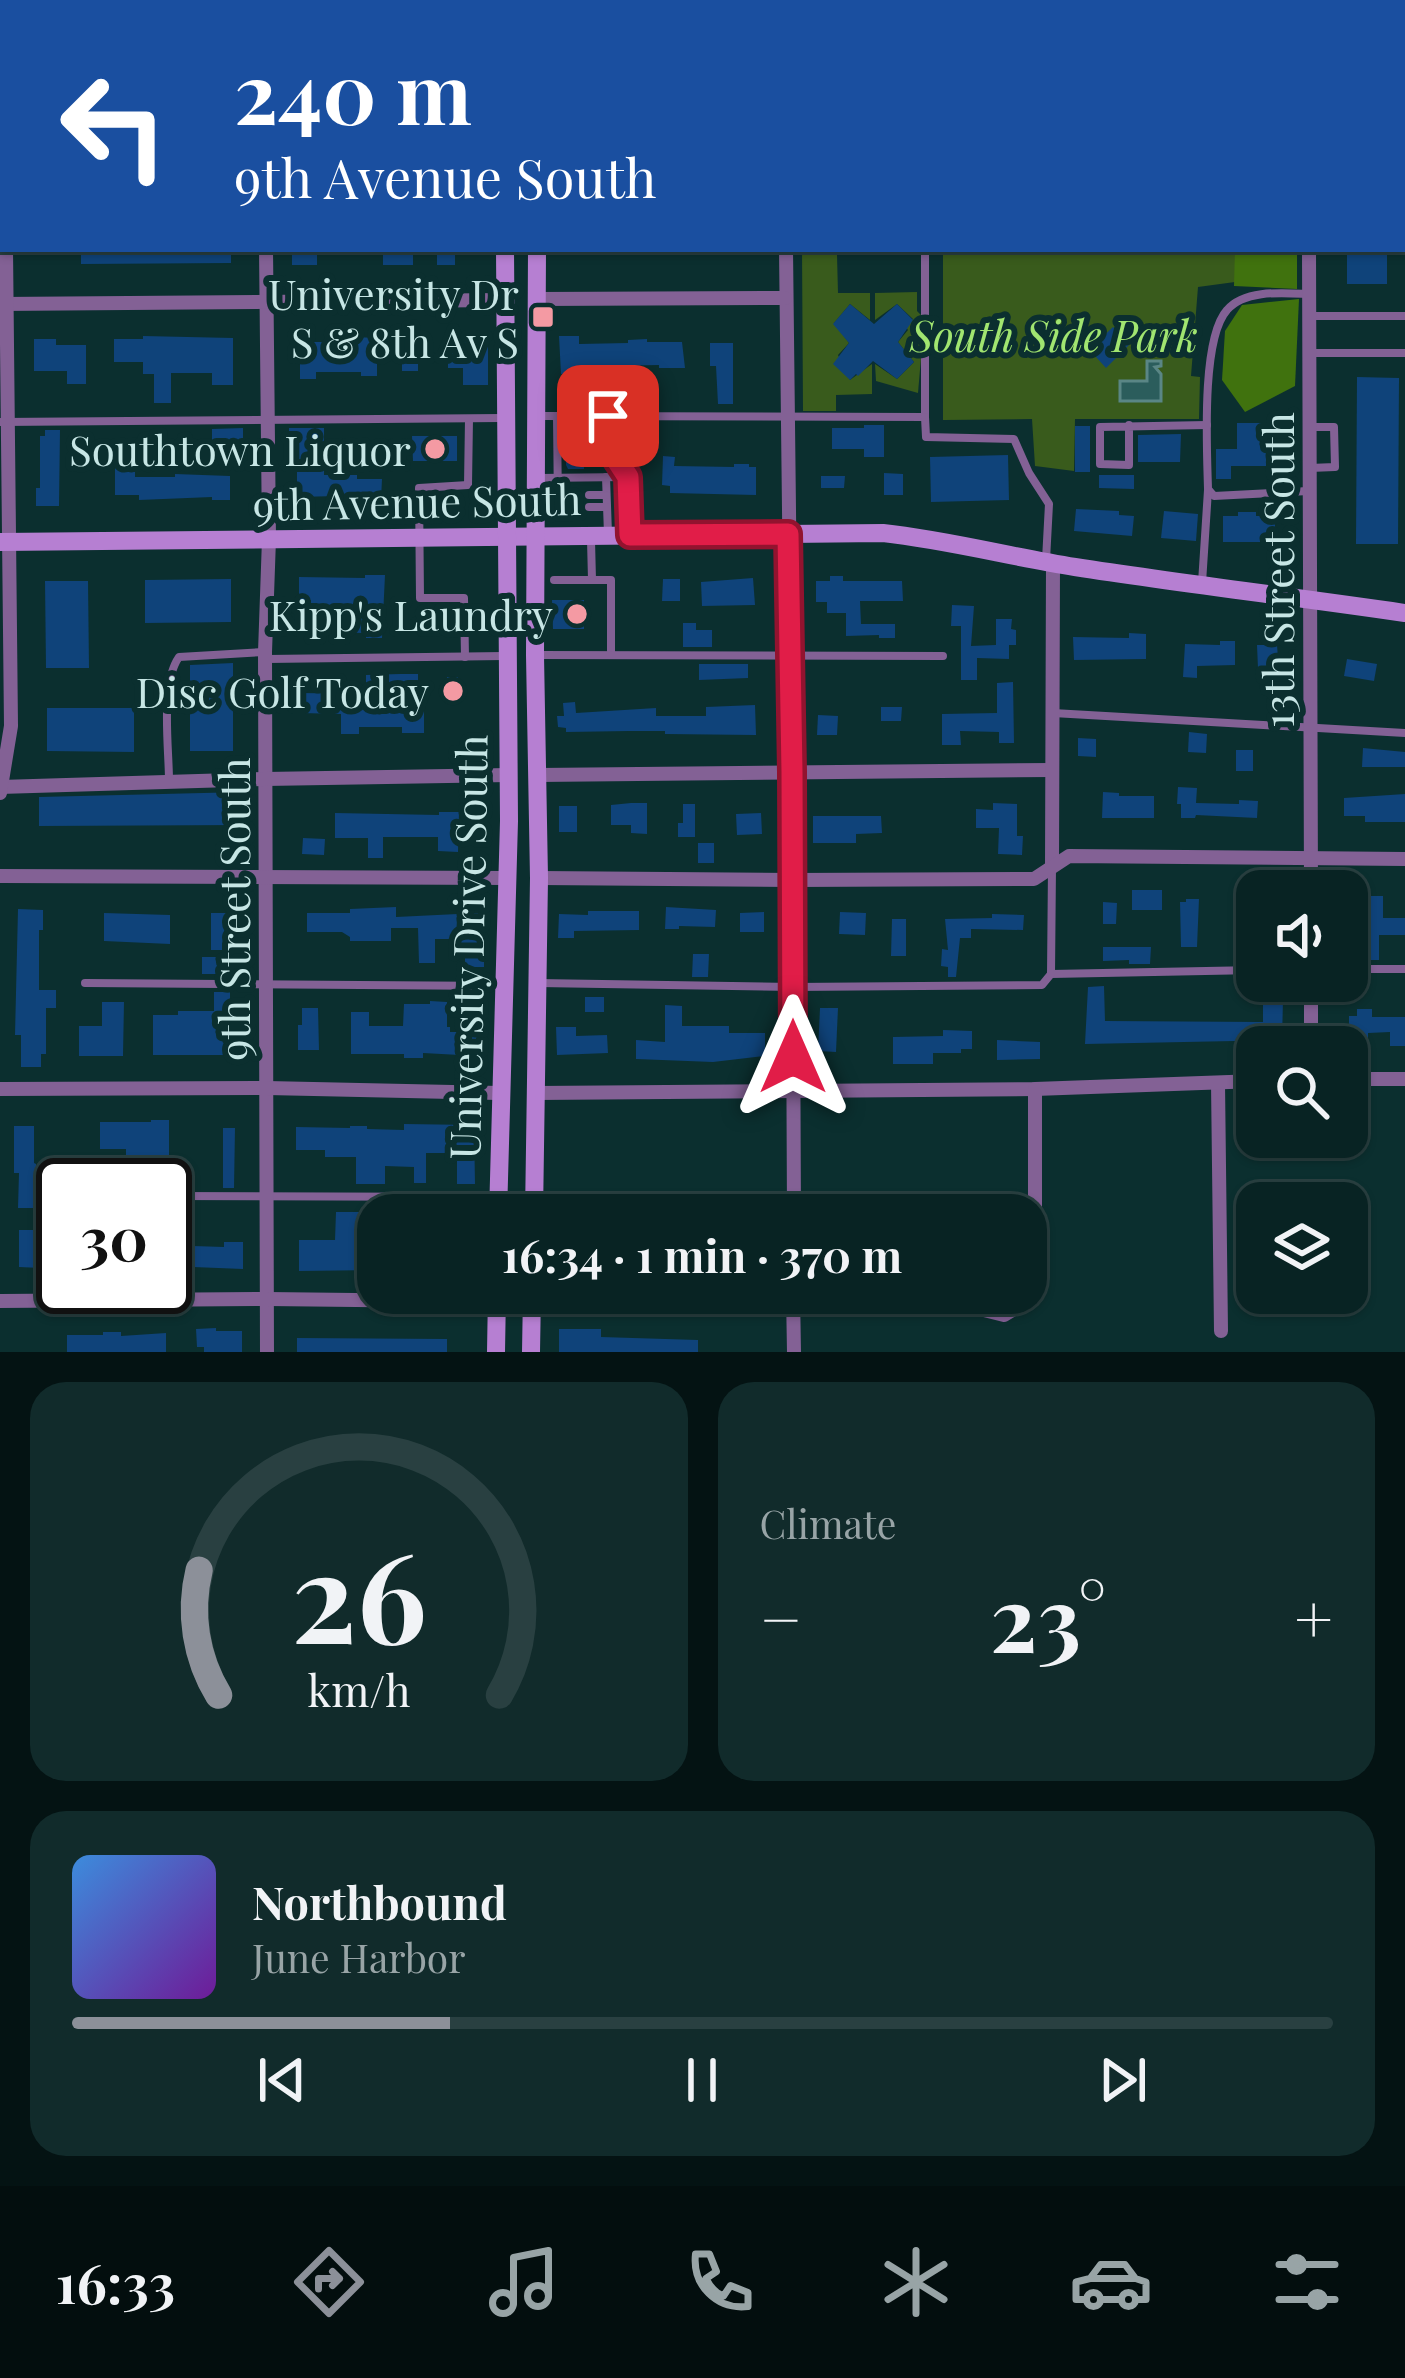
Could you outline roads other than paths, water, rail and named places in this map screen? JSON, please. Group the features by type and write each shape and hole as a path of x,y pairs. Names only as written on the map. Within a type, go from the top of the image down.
{"main road":[{"name":"University Drive South","path":"498,1194 509,775 505,252"},
{"name":"University Drive South","path":"534,1194 539,878 536,536 537,478 547,416 537,252"},
{"name":"9th Avenue South","path":"4,542 884,533 1050,563 1405,613"},
{"path":"496,1314 496,1352"},
{"path":"531,1352 532,1314"}],"street":[{"path":"6,252 5,663 10,740 0,789 265,778 509,775"},
{"name":"9th Street South","path":"266,252 267,1352"},
{"path":"786,252 794,1194"},
{"name":"13th Street South","path":"1309,252 1310,870"},
{"path":"538,299 785,298"},
{"path":"3,304 506,300"},
{"path":"1050,563 1052,865"},
{"path":"538,775 1052,770"},
{"path":"539,878 1034,878 1069,856 1405,859"},
{"path":"0,876 508,878"},
{"path":"1368,1079 1405,1079"},
{"path":"536,1093 1035,1089 1236,1082"},
{"path":"1218,1083 1221,1331"},
{"path":"0,1089 500,1093"},
{"path":"1035,1089 1035,1194"},
{"path":"0,1301 357,1299"},
{"path":"793,1314 794,1352"}],"lane":[{"path":"925,252 926,437 1014,439 1048,504 1050,563"},
{"path":"1202,586 1210,361 1224,312 1239,300 1259,295 1309,294"},
{"path":"1309,316 1405,316"},
{"path":"1309,353 1405,353"},
{"path":"569,508 558,508 547,416 926,417"},
{"path":"608,416 609,448 628,477 630,535"},
{"path":"465,657 464,598 420,598 419,488 468,485 469,418"},
{"path":"4,422 508,418"},
{"path":"1129,425 1129,465 1100,464 1100,427 1129,425 1207,425"},
{"path":"1309,468 1335,467 1334,427 1310,427"},
{"path":"592,580 607,507 606,477"},
{"path":"537,478 628,477"},
{"path":"1208,489 1214,496 1310,491"},
{"path":"557,494 569,494"},
{"path":"590,495 606,494"},
{"path":"590,507 607,507"},
{"path":"554,580 611,580 611,655"},
{"path":"535,655 943,656"},
{"path":"169,782 168,680 179,657 507,656"},
{"path":"1052,712 1405,734"},
{"path":"538,983 1042,985 1051,974 1052,865"},
{"path":"1368,969 1405,969"},
{"path":"1051,974 1236,970"},
{"path":"85,983 503,986"},
{"path":"192,1196 357,1199"}],"water":[{"path":"1147,361 1161,361 1155,367 1161,374 1161,401 1120,401 1120,381 1147,381"}],"place":[{"name":"University Dr S & 8th Av S","path":"543,317"},
{"name":"Southtown Liquor","path":"435,449"},
{"name":"Kipp's Laundry","path":"577,614"},
{"name":"Disc Golf Today","path":"453,691"}],"park label":[{"name":"South Side Park","path":"1054,335"}]}
